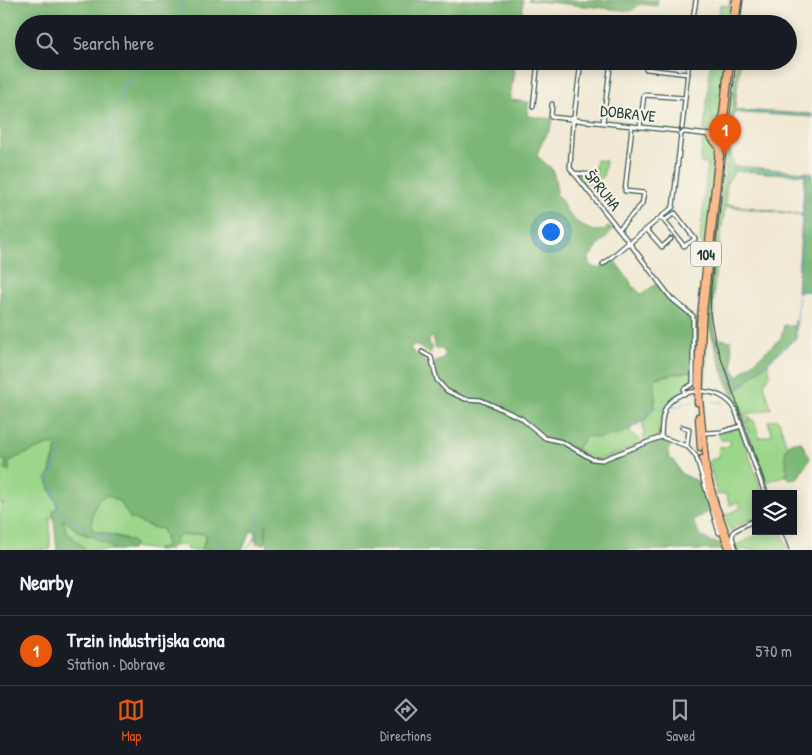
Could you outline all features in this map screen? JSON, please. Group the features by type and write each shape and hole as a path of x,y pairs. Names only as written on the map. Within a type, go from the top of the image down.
{"main road":[{"path":"734,15 737,0"},
{"path":"736,15 737,0"},
{"name":"104","path":"700,341 729,70"},
{"path":"708,135 715,140 718,148"},
{"name":"104","path":"721,136 718,148 700,341 699,392 707,471 716,505 732,550"}],"street":[{"path":"694,15 696,0"},
{"path":"533,107 537,70"},
{"name":"ŠPRUHA","path":"579,70 569,163 572,172 619,229 671,298 693,316 693,384 684,389 684,394"},
{"path":"604,122 610,70"},
{"path":"654,70 688,74"},
{"path":"663,220 673,208 688,70"},
{"path":"640,127 644,95 685,98"},
{"name":"DOBRAVE","path":"552,104 551,117 721,136"},
{"path":"619,229 642,204 644,193 625,192 632,126"},
{"path":"572,172 594,175"},
{"path":"603,264 647,230 663,220 675,213 695,239 684,246 663,220"},
{"path":"647,230 662,247 671,239"},
{"path":"422,352 431,357 438,380 447,391 464,399 481,400 521,418 542,436 562,442 592,459 602,460 661,437 687,446 699,462 719,533"},
{"path":"661,437 666,409 673,400 684,394 699,392 712,392 725,397 735,409 764,490"},
{"path":"706,444 706,436 741,426"},
{"path":"682,427 689,429 687,446"},
{"path":"732,550 734,531 752,521"}],"green space":[{"path":"0,0 523,0 522,15 15,15 15,70 514,70 510,100 529,102 527,116 553,119 537,156 553,170 556,195 561,199 569,214 586,228 597,231 608,227 613,229 589,257 589,265 599,269 613,259 630,281 633,289 634,287 641,294 658,283 670,299 691,315 694,330 693,371 656,377 654,408 644,421 621,433 599,438 587,436 576,449 570,446 592,460 601,461 657,439 662,439 672,444 668,450 669,458 675,461 680,473 702,483 710,511 693,520 695,526 706,540 721,543 724,550 269,550 266,539 266,524 265,544 256,543 258,537 253,541 256,531 251,531 242,550 202,550 206,535 203,533 176,536 175,542 170,546 170,550 157,550 158,548 165,547 167,544 162,529 151,527 130,518 120,502 107,495 99,500 95,508 92,528 93,530 132,541 134,544 132,550 113,550 94,536 81,533 63,520 66,530 86,550 57,550 53,512 58,506 46,478 50,474 57,448 52,444 18,457 9,462 9,471 5,469 6,461 0,459","holes":["430,337 433,337 436,349 442,348 445,354 442,360 434,362 438,379 448,391 467,399 486,401 523,418 544,436 567,446 543,438 522,420 485,402 465,400 448,393 437,381 432,367 410,349 414,344 430,354 433,347 429,344"]},
{"path":"528,0 658,0 657,6 640,4 631,11"},
{"path":"730,0 730,15 719,15 720,5 729,6"},
{"path":"710,70 725,70 718,129 714,132 704,131"},
{"path":"736,70 739,70 730,149 735,171 727,183 725,204 803,215 725,206 714,291 714,324 717,337 715,338 711,319 712,286"},
{"path":"736,110 812,114 812,117 743,113 735,112"},
{"path":"703,138 711,139 715,143 708,227 703,245 700,240 708,164 700,163"},
{"path":"724,142 709,316 714,340 740,416 733,403 709,326 707,326 705,389 703,389 705,315"},
{"path":"596,160 606,161 603,177 583,184 575,174 594,177 597,170 595,169"},
{"path":"736,166 805,172 803,175 736,171"},
{"path":"805,172 812,173 812,291 797,292"},
{"path":"795,320 796,337 734,393 715,338 731,341 733,367 737,377 781,338 784,325 795,326"},
{"path":"768,363 770,375 764,384 771,409 742,415 734,393"},
{"path":"693,371 692,383 683,388 667,407 659,436 644,442 643,422 654,408 656,399 655,378"},
{"path":"745,416 746,422 749,421 747,416 754,421 760,438 772,435 768,421 776,419 779,421 787,446 785,454 787,464 785,467 788,470 785,476 766,482 743,417"},
{"path":"633,426 630,431 642,443 598,460 576,449 587,436 600,438 624,432"},
{"path":"739,428 762,490 752,490 752,519 735,527 731,532 723,516 741,508 738,502 730,505 726,494 717,495 709,460 719,458 719,447 730,446 730,440 721,440 718,433"},
{"path":"801,442 810,458 797,479 792,480 785,476 788,470 785,467 787,464 785,454 789,444"},
{"path":"52,444 57,448 50,468 49,483 50,490 58,506 53,512 54,516 50,518 50,550 0,550 0,504 4,504 0,503 0,459 6,461 5,469 9,470 9,462 13,459"},
{"path":"107,495 120,502 130,517 151,527 162,529 165,535 165,547 157,550 133,547 134,544 125,538 93,530 91,522 94,509 100,498"},
{"path":"63,520 79,532 106,543 113,550 86,550 66,530"},
{"path":"206,534 202,550 187,550 186,544 170,547 176,536"},
{"path":"758,535 782,535 788,550 738,550 736,545"}],"waterway":[{"path":"179,15 182,0"},
{"path":"719,15 720,5"},
{"path":"105,159 110,156 114,147 112,122 121,100 123,84 146,70"},
{"path":"714,70 710,106 711,115 718,127"},
{"path":"731,129 733,112"},
{"path":"741,112 812,115"},
{"path":"729,129 733,131 728,161 734,169 812,174"},
{"path":"712,159 713,167"},
{"path":"725,168 734,169"},
{"path":"726,183 728,174 734,170"},
{"path":"734,392 796,338 806,174"},
{"path":"803,291 812,290"},
{"path":"730,365 734,379 740,386"},
{"path":"688,402 693,402"},
{"path":"712,402 722,402"},
{"path":"669,406 677,407 685,403"},
{"path":"629,430 644,419 649,410 666,406"},
{"path":"64,447 50,478 58,512 67,515 90,532"},
{"path":"245,550 256,537 259,512 264,510"},
{"path":"94,533 109,538 120,550"},
{"path":"218,550 218,546 224,545 221,539"},
{"path":"809,550 812,547"}],"railway":[{"path":"741,15 743,0"},
{"path":"735,70 711,287 710,313 715,341 768,490"},
{"path":"783,535 789,550"}],"place":[{"name":"Trzin industrijska cona","path":"725,155"}]}
